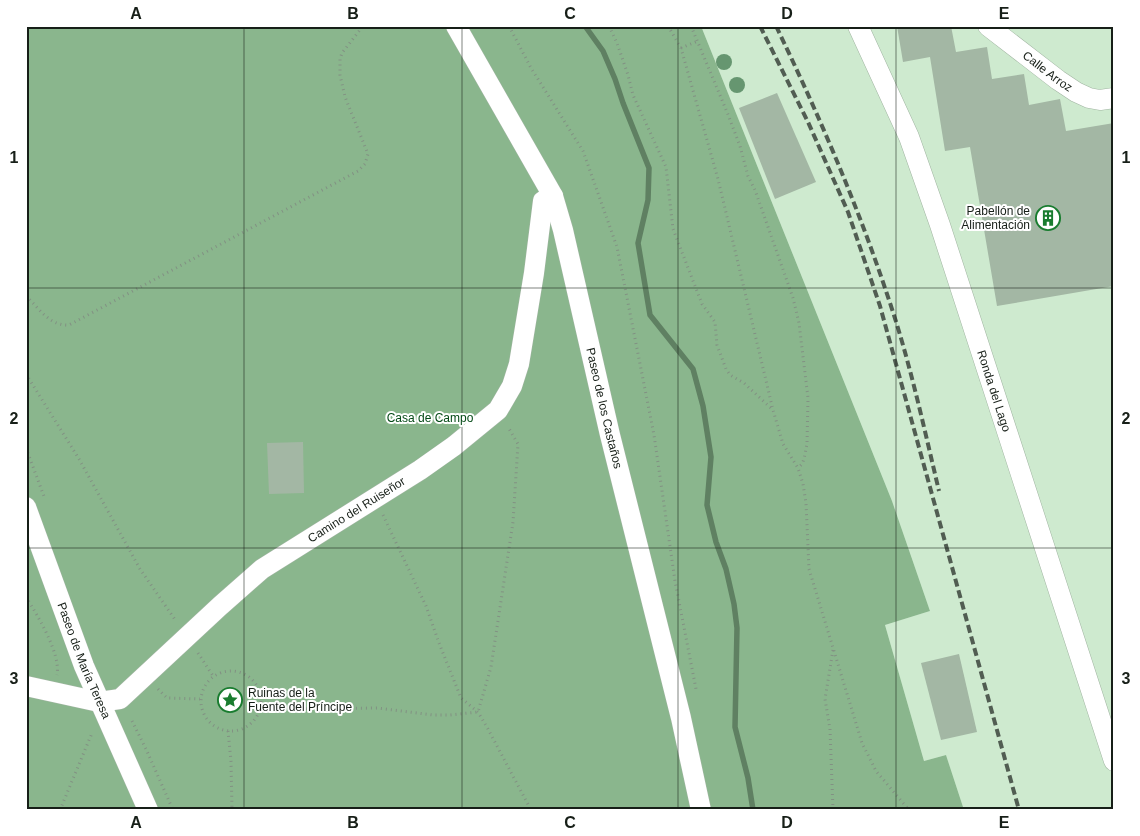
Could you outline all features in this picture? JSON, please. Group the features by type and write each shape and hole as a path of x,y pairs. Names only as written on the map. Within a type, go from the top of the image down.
{"street":[{"name":"Paseo de los Castaños","path":"456,26 553,196 563,230 610,435 681,718 701,810"},
{"name":"Ronda del Lago","path":"858,26 909,137 934,208 1114,761"},
{"name":"Calle Arroz","path":"988,26 1076,92 1094,99 1114,98"},
{"name":"Camino del Ruiseñor","path":"120,699 262,569 375,500 454,446 498,410 512,386 519,364 534,274 541,206 543,201 553,196"},
{"name":"Paseo de María Teresa","path":"26,507 84,666 148,810"},
{"path":"26,686 99,702 120,699"}],"path":[{"path":"26,296 48,319 60,325 69,324 358,170 365,164 368,154 345,97 340,75 340,60 342,53 362,26"},
{"path":"509,26 531,68 583,151 617,247 654,435 675,581 697,693"},
{"path":"609,26 618,43 636,103 666,168 673,229 702,304 715,322 717,344 726,369 730,375 744,383 773,410"},
{"path":"668,26 681,48 718,179 773,410 783,444 798,468 806,503 809,569 862,743 876,771 909,810"},
{"path":"691,26 740,146 748,176 755,190 795,306 804,355 808,398 807,444 802,464 798,468"},
{"path":"681,48 698,41"},
{"path":"26,374 79,459 140,569 213,676"},
{"path":"478,712 491,667 500,614 513,522 518,454 518,444 498,410"},
{"path":"375,500 426,606 461,698 478,712 531,810"},
{"path":"26,597 55,653 59,666 54,693"},
{"path":"833,810 830,729 825,699 834,650"},
{"path":"230,670 239,671 254,681 259,689 261,707 253,723 237,731 228,731 219,729 211,724 201,708 200,699 206,682 213,676 230,670"},
{"path":"147,676 165,697 200,699"},
{"path":"120,699 146,748 173,810"},
{"path":"261,707 293,709 377,708 433,715 478,712"},
{"path":"228,731 232,810"},
{"path":"60,810 92,733"}],"shaded area":[{"path":"701,26 1114,26 1114,810 964,810 946,755 924,761 885,625 930,611 892,501"}],"green space":[{"name":"Casa de Campo","path":"26,26 701,26 892,501 930,611 885,625 924,761 946,755 964,810 26,810"}],"building":[{"name":"Pabellón de Alimentación","path":"897,26 951,26 956,52 987,47 992,79 1024,74 1029,105 1060,99 1066,131 1114,123 1114,286 997,306 970,147 945,151 930,57 903,62"},
{"path":"777,93 816,182 775,199 739,108"},
{"path":"303,442 304,493 269,494 267,443"},
{"path":"959,654 977,732 941,740 921,663"}],"waterway":[{"path":"585,26 603,51 649,168 648,200 638,243 650,315 693,369 703,406 711,457 707,505 734,604 737,628 735,727 748,778 753,810"}],"railway":[{"path":"760,26 808,122 848,212 880,306 1019,810"},
{"path":"776,26 837,161 877,265 904,347 939,491"}],"place":[{"name":"Pabellón de Alimentación","path":"1048,218"},
{"name":"Ruinas de la Fuente del Príncipe","path":"230,700"}]}
